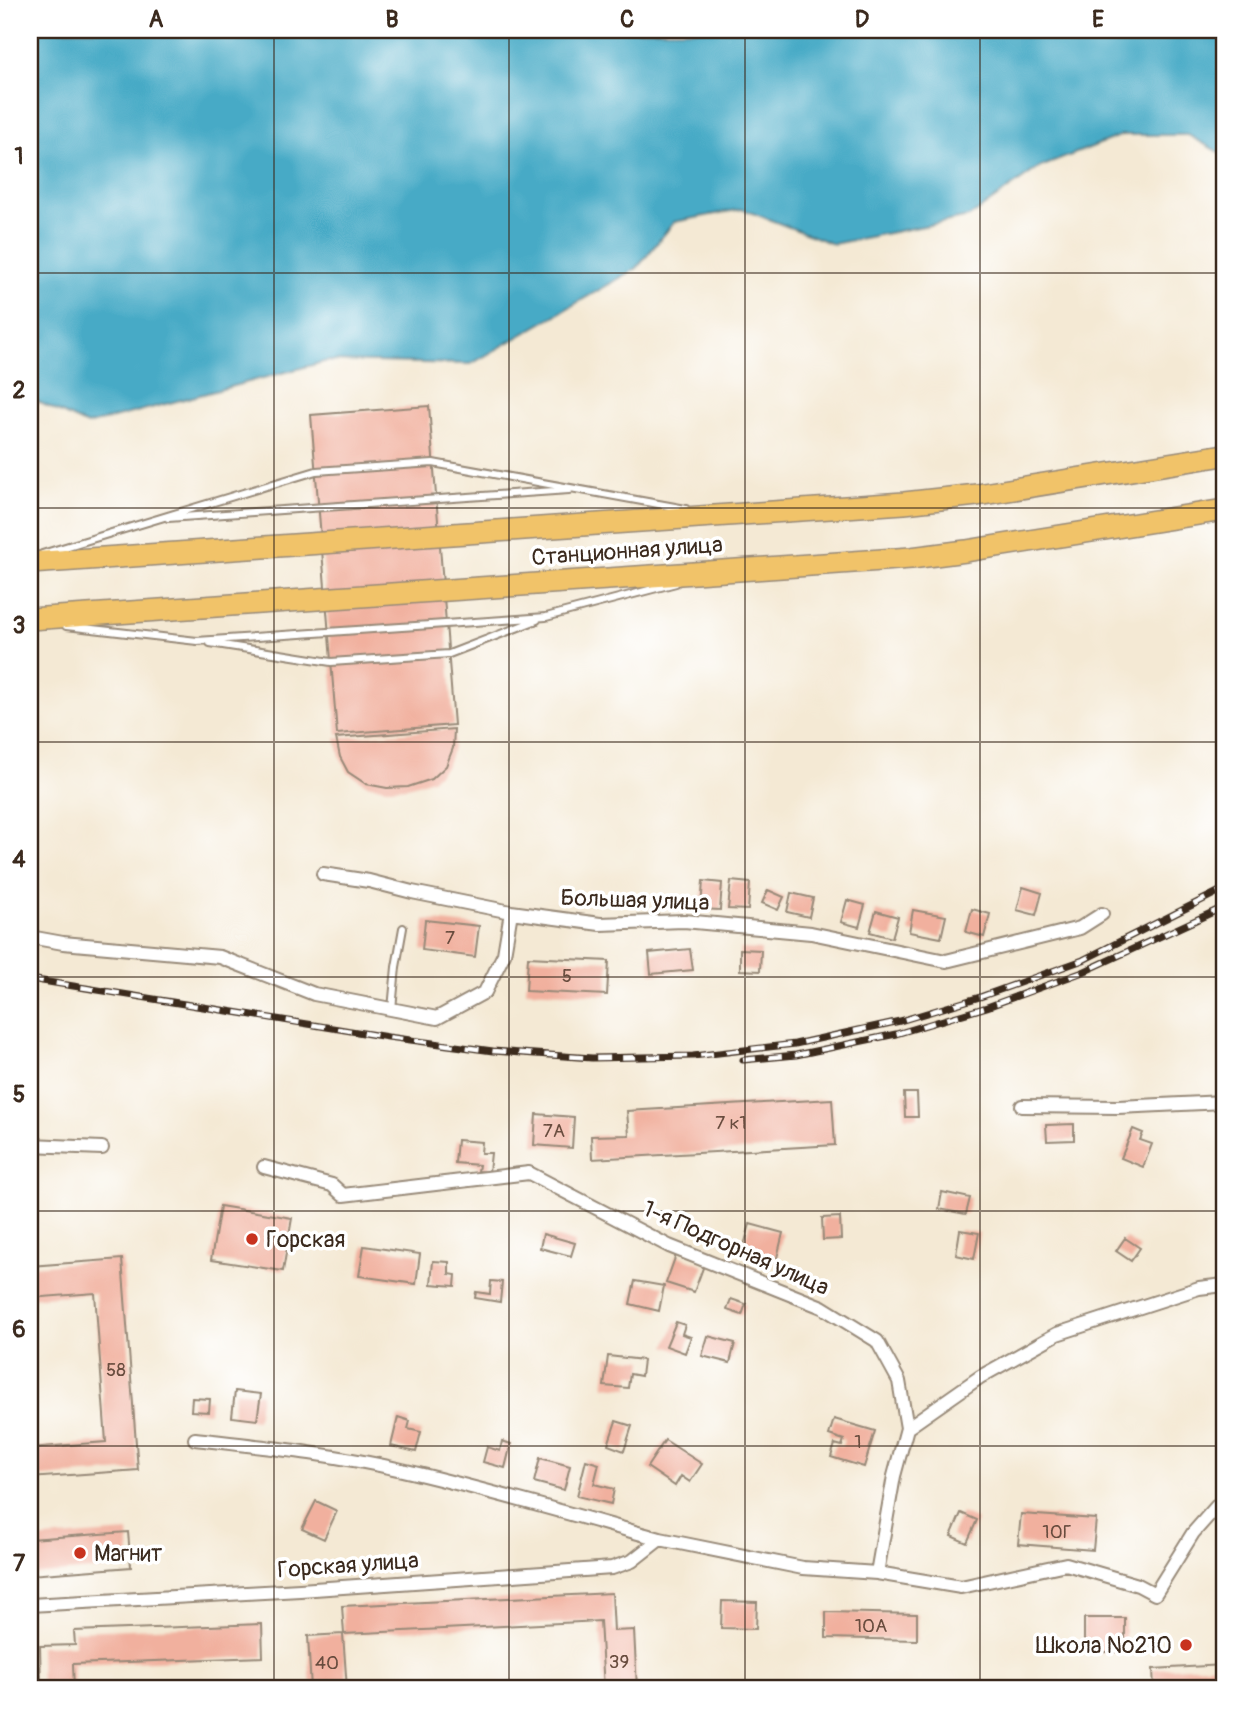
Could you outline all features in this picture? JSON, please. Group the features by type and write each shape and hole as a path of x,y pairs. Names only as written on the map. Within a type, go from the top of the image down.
{"main road":[{"name":"Станционная улица","path":"30,563 904,503 977,495 1224,455"},
{"name":"Станционная улица","path":"30,621 911,558 1224,510"}],"street":[{"name":"Большая улица","path":"323,874 369,881 511,912 600,924 684,921 811,933 946,961 1080,928 1102,914"},
{"path":"30,937 63,943 220,957 314,993 437,1018 485,992 503,954 511,912"},
{"path":"1022,1106 1118,1107 1224,1102"},
{"path":"30,1145 102,1148"},
{"name":"1-я Подгорная улица","path":"264,1167 332,1185 343,1195 529,1173 669,1246 822,1307 877,1341 899,1381 907,1428 894,1476 877,1573"},
{"path":"907,1428 981,1377 1057,1334 1199,1288 1224,1285"},
{"path":"195,1439 299,1451 400,1469 660,1539 803,1568 877,1573 961,1587 1066,1564 1138,1585 1155,1594 1193,1533 1224,1498"},
{"name":"Горская улица","path":"30,1605 287,1591 611,1568 632,1561 660,1539"}],"lane":[{"path":"30,557 316,471 433,463 722,516"},
{"path":"156,519 578,489"},
{"path":"30,621 197,641 331,662 437,655 449,654 546,617 729,570"},
{"path":"197,641 546,617"},
{"path":"392,1009 396,967 404,928"}],"water":[{"path":"30,30 1224,30 1224,155 1188,135 1122,135 1038,168 969,217 833,244 742,209 674,222 637,268 471,364 327,361 87,425 30,398"}],"building":[{"path":"429,406 454,725 337,734 311,415"},
{"path":"454,729 453,748 446,766 432,779 408,787 387,788 366,784 348,772 340,757 336,738"},
{"path":"703,881 722,883 720,910 701,909"},
{"path":"731,881 750,883 748,910 728,909"},
{"path":"1023,887 1042,893 1036,915 1017,910"},
{"path":"768,890 784,897 778,910 762,903"},
{"path":"791,893 813,898 809,917 787,912"},
{"path":"847,900 865,905 859,927 841,922"},
{"path":"972,909 990,914 984,937 966,932"},
{"path":"913,910 946,916 941,938 909,932"},
{"path":"876,911 898,917 892,938 870,932"},
{"path":"425,920 479,926 475,957 422,950"},
{"path":"690,949 693,970 651,974 649,953"},
{"path":"740,949 761,950 760,971 740,970"},
{"path":"528,957 609,961 607,995 526,991"},
{"path":"904,1093 917,1093 918,1117 905,1117"},
{"path":"832,1099 835,1145 592,1159 591,1136 629,1135 627,1111"},
{"path":"536,1114 574,1117 572,1148 534,1145"},
{"path":"1074,1124 1074,1140 1047,1141 1046,1125"},
{"path":"1133,1129 1143,1133 1140,1140 1152,1144 1143,1167 1121,1158"},
{"path":"457,1140 482,1142 481,1153 491,1153 489,1172 478,1171 479,1165 455,1163"},
{"path":"942,1192 970,1198 966,1214 939,1209"},
{"name":"Горская","path":"220,1206 292,1218 283,1271 211,1260"},
{"path":"840,1217 841,1239 823,1240 822,1218"},
{"path":"750,1224 783,1233 776,1262 742,1253"},
{"path":"960,1230 979,1233 974,1259 956,1255"},
{"path":"543,1234 575,1243 571,1256 540,1248"},
{"path":"1125,1238 1140,1248 1131,1261 1116,1251"},
{"path":"364,1246 420,1254 416,1284 359,1276"},
{"path":"676,1255 704,1265 694,1292 666,1283"},
{"path":"122,1259 138,1470 30,1478 30,1448 106,1442 95,1293 30,1298 30,1266"},
{"path":"433,1261 449,1262 449,1274 456,1275 455,1286 431,1284"},
{"path":"491,1281 502,1282 500,1302 475,1298 476,1292 490,1294"},
{"path":"635,1281 664,1286 659,1311 630,1304"},
{"path":"731,1299 746,1304 742,1315 727,1310"},
{"path":"676,1322 685,1325 682,1334 691,1337 685,1353 666,1346"},
{"path":"708,1336 735,1343 730,1363 702,1356"},
{"path":"608,1356 643,1360 641,1376 630,1374 628,1388 604,1386"},
{"path":"235,1391 261,1394 257,1420 232,1417"},
{"path":"192,1398 210,1399 209,1412 191,1411"},
{"path":"398,1417 410,1421 408,1429 421,1432 416,1452 391,1446"},
{"path":"834,1419 875,1431 864,1467 831,1457 835,1444 842,1446 844,1440 829,1435"},
{"path":"616,1421 632,1426 624,1451 608,1445"},
{"path":"665,1440 702,1464 690,1482 681,1476 675,1486 647,1467"},
{"path":"502,1441 511,1444 505,1468 483,1462 487,1447 500,1451"},
{"path":"540,1458 570,1466 564,1490 534,1482"},
{"path":"586,1460 599,1464 594,1484 614,1489 611,1504 577,1496"},
{"path":"316,1501 337,1511 324,1539 302,1529"},
{"path":"961,1513 977,1520 967,1543 951,1536"},
{"path":"1021,1514 1096,1519 1093,1550 1018,1544"},
{"name":"Магнит","path":"128,1532 131,1567 30,1575 30,1539"},
{"path":"612,1593 614,1631 634,1630 637,1689 604,1689 600,1621 344,1634 342,1606"},
{"path":"722,1601 757,1602 756,1629 721,1628"},
{"path":"826,1612 917,1614 917,1640 826,1638"},
{"path":"1084,1618 1125,1618 1125,1652 1084,1652"},
{"path":"262,1624 263,1657 73,1664 74,1689 41,1689 40,1646 75,1645 74,1631"},
{"path":"343,1634 347,1689 311,1689 308,1636"},
{"path":"1224,1665 1224,1689 1154,1689 1153,1669"}],"railway":[{"path":"30,979 388,1037 493,1051 592,1058 693,1056 795,1044 900,1021 980,997 1083,960 1224,889"},
{"path":"743,1060 796,1055 896,1034 987,1007 1083,972 1224,907"}],"place":[{"name":"Горская","path":"252,1239"},
{"name":"Магнит","path":"80,1553"},
{"name":"Школа №210","path":"1186,1645"}]}
